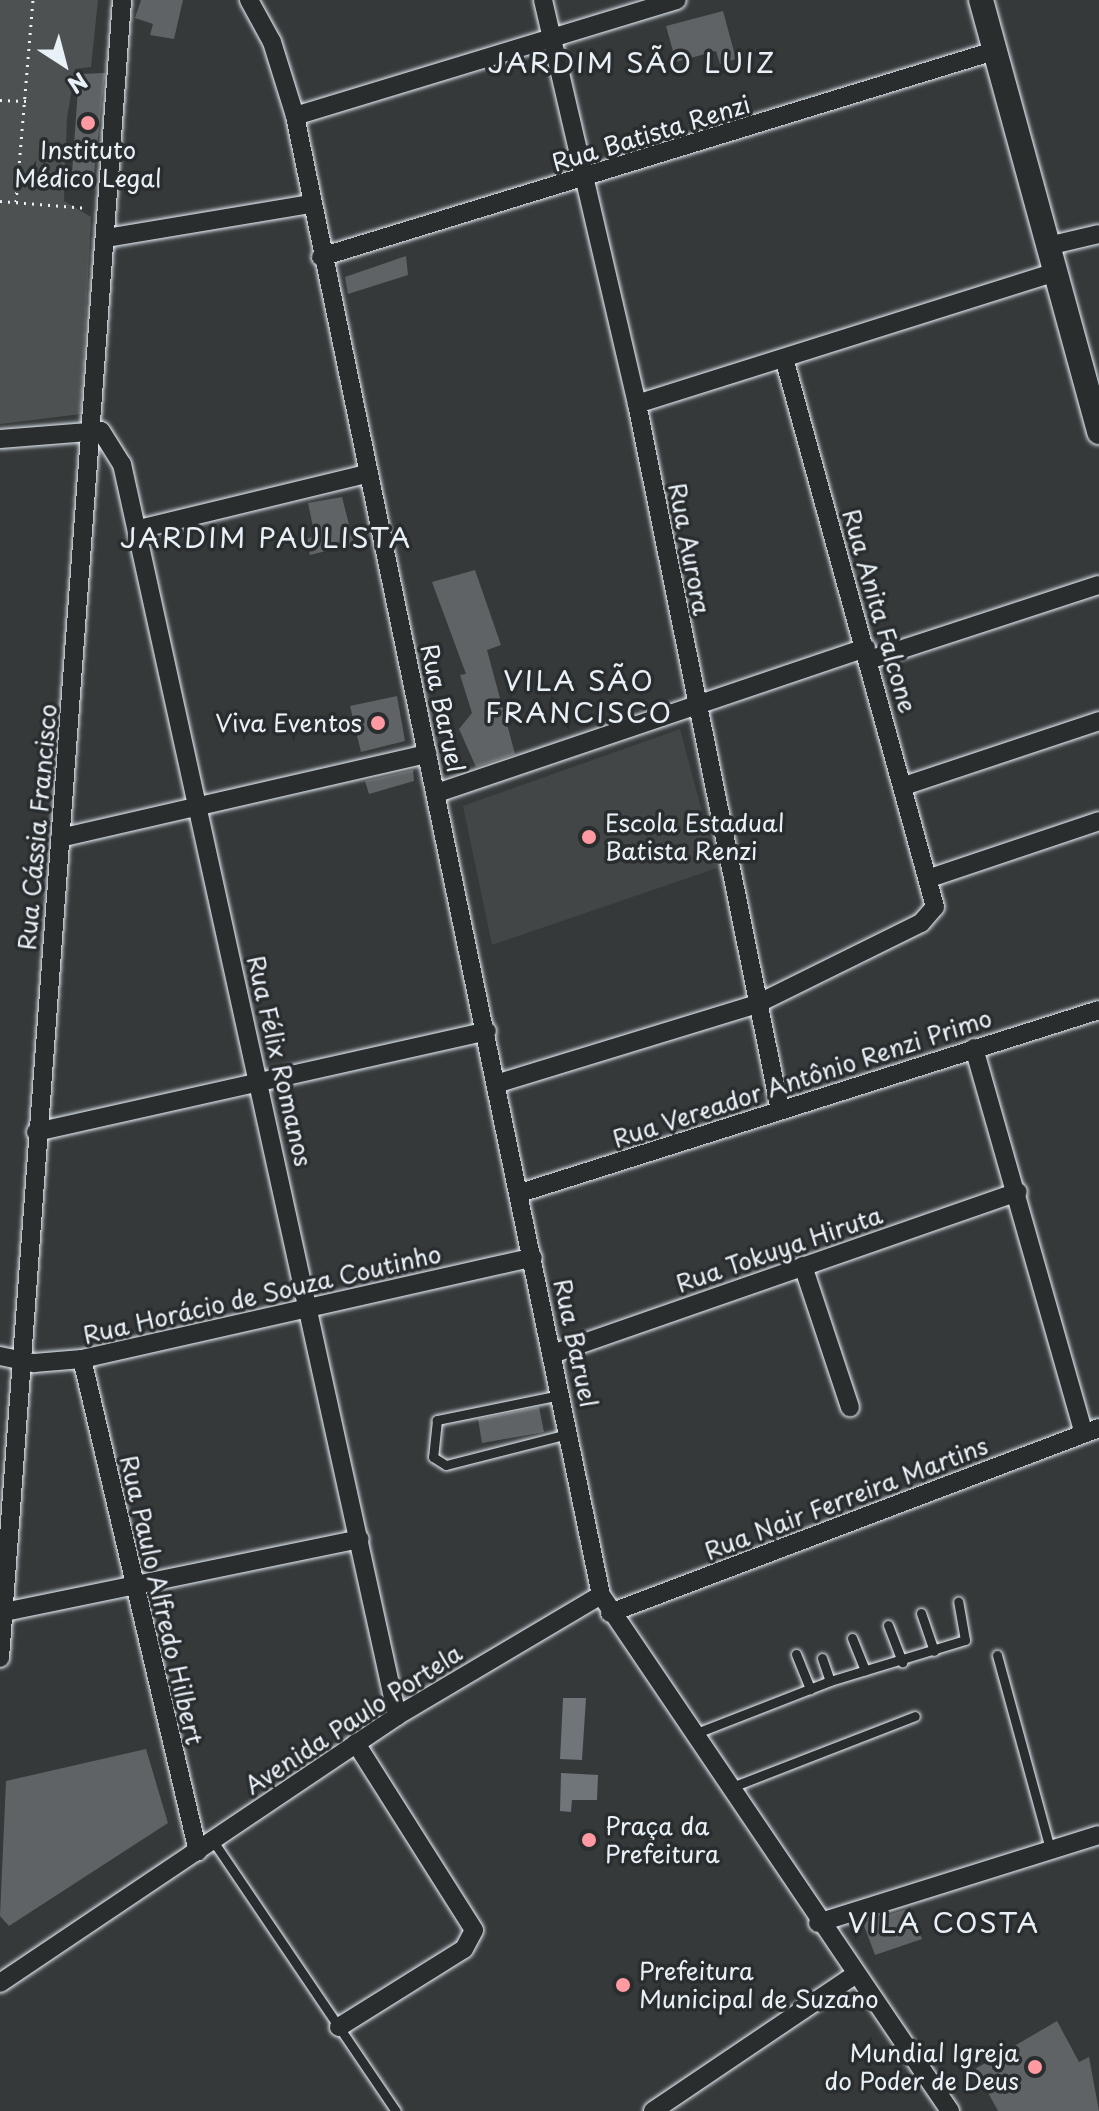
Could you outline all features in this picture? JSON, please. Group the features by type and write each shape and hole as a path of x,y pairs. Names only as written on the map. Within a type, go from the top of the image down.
{"main road":[{"path":"981,0 1099,432"}],"street":[{"name":"Rua Cássia Francisco","path":"0,1658 19,1361 107,238 122,0"},
{"name":"Rua Baruel","path":"249,0 272,42 295,116 321,257 499,1083 570,1433"},
{"name":"Rua Aurora","path":"543,0 637,404 780,1110"},
{"path":"295,116 677,0"},
{"name":"Rua Batista Renzi","path":"321,257 586,179 994,51"},
{"path":"107,238 311,204"},
{"path":"1048,246 1099,234"},
{"path":"637,404 1055,272"},
{"name":"Rua Anita Falcone","path":"757,1004 921,923 935,907 930,878 784,358"},
{"path":"0,439 92,432"},
{"name":"Rua Félix Romanos","path":"92,432 115,449 139,529 397,1716"},
{"path":"139,529 367,474"},
{"path":"437,793 868,654 1099,585"},
{"path":"904,786 1099,721"},
{"path":"60,838 428,754"},
{"path":"930,878 1099,821"},
{"path":"499,1083 757,1004"},
{"name":"Rua Vereador Antônio Renzi Primo","path":"520,1193 1099,1010"},
{"path":"36,1132 260,1077 487,1031"},
{"path":"974,1048 1092,1431"},
{"name":"Rua Tokuya Hiruta","path":"555,1353 1018,1192"},
{"name":"Rua Horácio de Souza Coutinho","path":"0,1356 19,1361 82,1359 533,1257"},
{"path":"803,1266 850,1407"},
{"name":"Rua Paulo Alfredo Hilbert","path":"82,1359 133,1587 206,1846"},
{"name":"Rua Nair Ferreira Martins","path":"610,1613 1092,1431"},
{"path":"570,1433 601,1595 610,1613 944,2109"},
{"path":"4,1612 360,1539"},
{"name":"Avenida Paulo Portela","path":"0,1983 397,1716 601,1595"},
{"path":"339,2027 464,1949 474,1930 356,1743"},
{"path":"818,1923 1099,1835"},
{"path":"653,2111 853,1976"}],"lane":[{"path":"563,1394 437,1420 431,1443 433,1457 446,1465 570,1433"},
{"path":"691,1735 830,1681 902,1662 969,1638 958,1602"},
{"path":"921,1613 934,1651"},
{"path":"888,1625 902,1662"},
{"path":"852,1638 865,1670"},
{"path":"796,1654 810,1689"},
{"path":"997,1655 1050,1849"},
{"path":"822,1658 830,1681"},
{"path":"729,1789 915,1716"},
{"path":"206,1846 339,2027 396,2111"}],"path":[{"path":"16,202 33,0"},
{"path":"0,100 26,101"},
{"path":"0,201 108,210"}],"shaded area":[{"path":"0,0 98,0 91,67 75,69 67,118 64,201 91,217 81,414 0,424"},
{"name":"Escola Estadual Batista Renzi","path":"680,729 717,868 492,945 463,806"},
{"path":"563,1698 586,1698 582,1760 560,1759"},
{"path":"561,1773 598,1775 597,1800 572,1800 571,1812 560,1811"}],"building":[{"path":"141,0 183,0 174,39 150,35 153,24 135,18"},
{"path":"723,11 736,59 720,64 716,51 676,62 666,26"},
{"name":"Instituto Médico Legal","path":"105,73 94,174 72,173 79,74"},
{"path":"406,256 408,275 348,294 345,277"},
{"path":"342,497 354,544 310,555 306,539 315,536 308,503"},
{"path":"475,570 501,645 487,650 515,754 476,767 459,729 472,713 460,675 466,674 432,582"},
{"name":"Viva Eventos","path":"397,696 405,741 361,752 350,706"},
{"path":"413,770 414,781 369,794 365,781"},
{"path":"539,1407 544,1432 482,1443 478,1419"},
{"path":"146,1749 168,1823 9,1926 0,1916 6,1781"},
{"path":"910,1908 922,1939 875,1955 863,1923"},
{"name":"Mundial Igreja do Poder de Deus","path":"1057,2021 1079,2062 1089,2057 1099,2111 998,2111 975,2069"}],"place":[{"name":"Instituto Médico Legal","path":"88,123"},
{"name":"Viva Eventos","path":"378,723"},
{"name":"Escola Estadual Batista Renzi","path":"589,837"},
{"name":"Praça da Prefeitura","path":"589,1840"},
{"name":"Prefeitura Municipal de Suzano","path":"623,1985"},
{"name":"Mundial Igreja do Poder de Deus","path":"1035,2067"}],"district":[{"name":"JARDIM SÃO LUIZ","path":"632,62"},
{"name":"JARDIM PAULISTA","path":"266,537"},
{"name":"VILA SÃO FRANCISCO","path":"579,696"},
{"name":"VILA COSTA","path":"944,1922"}]}
